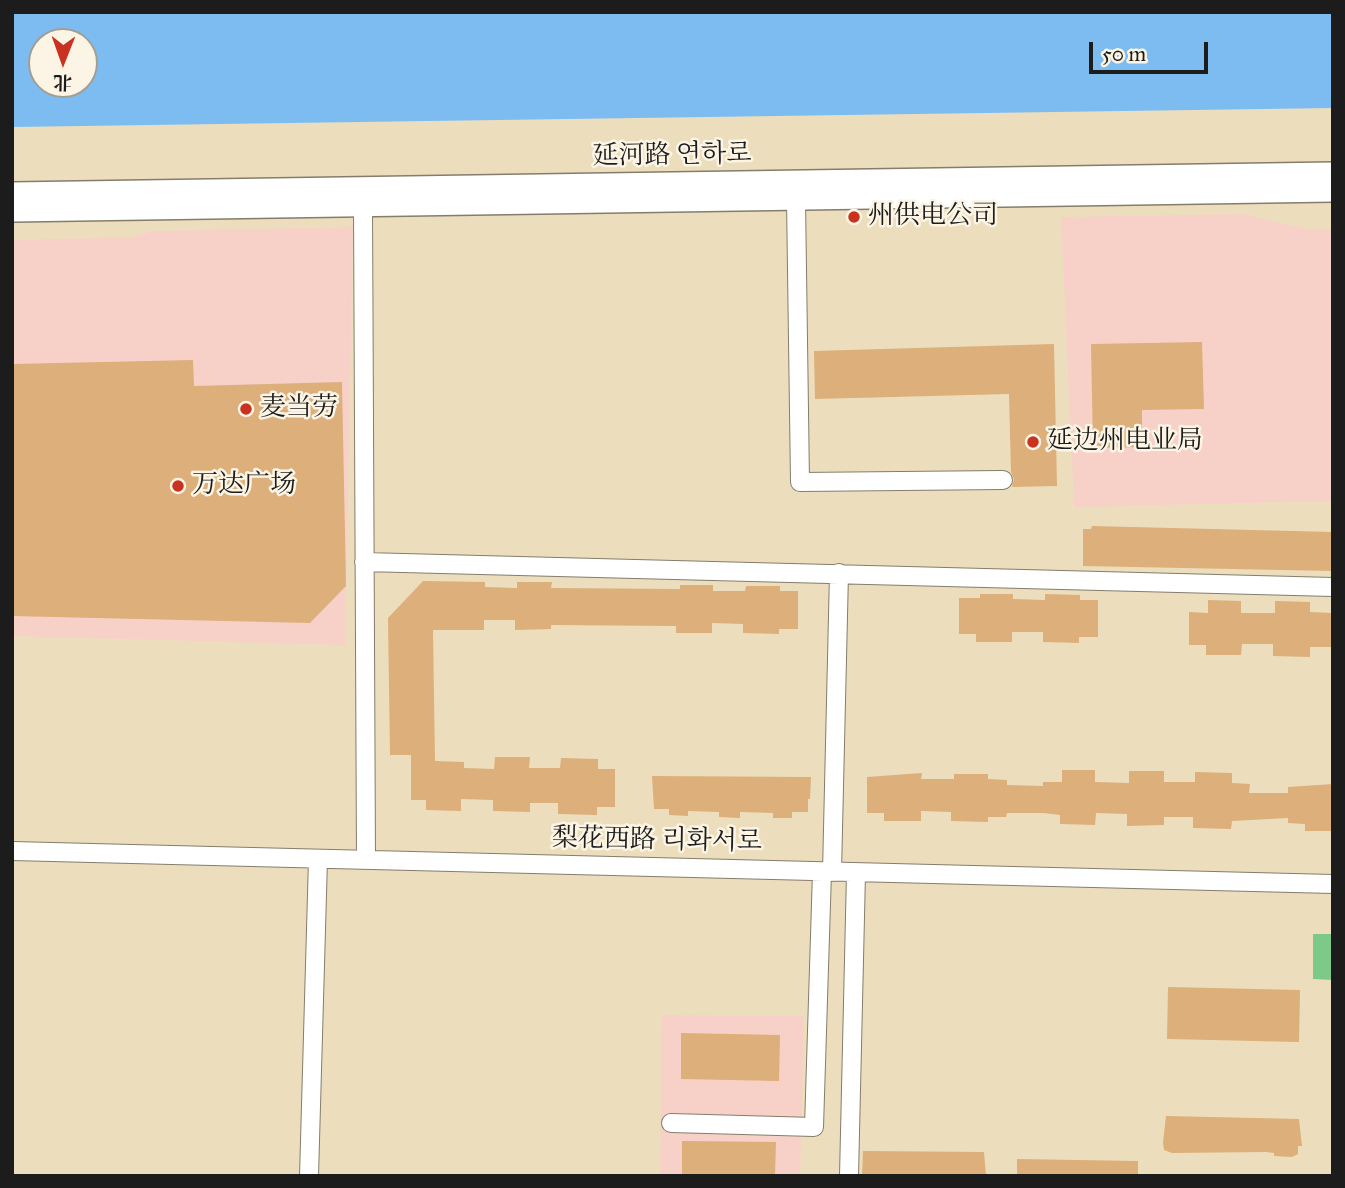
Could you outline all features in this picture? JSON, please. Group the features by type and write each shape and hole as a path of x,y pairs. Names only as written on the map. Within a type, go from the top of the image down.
{"main road":[{"name":"延河路 연하로","path":"12,193 1333,173"},
{"name":"延河路 연하로","path":"12,211 1333,191"}],"street":[{"path":"796,199 800,482 1003,480"},
{"path":"363,206 366,860"},
{"path":"364,562 1333,587"},
{"path":"671,1123 814,1127 839,573"},
{"name":"梨花西路 리화서로","path":"12,851 1333,885"},
{"path":"309,1176 318,859"},
{"path":"849,1176 856,873"}],"shaded area":[{"path":"1241,214 1308,229 1333,230 1333,501 1074,507 1061,217"},
{"path":"353,227 345,645 12,636 12,240 134,237 153,231"},
{"path":"662,1015 804,1016 800,1176 660,1176"}],"green space":[{"path":"1313,934 1333,934 1333,980 1313,979"}],"water":[{"path":"12,12 1333,12 1333,108 12,127"}],"building":[{"path":"1202,342 1204,409 1142,410 1142,447 1093,448 1091,344"},
{"name":"延边州电业局","path":"1054,344 1057,486 1012,487 1014,479 1011,472 1009,394 815,399 814,351"},
{"name":"万达广场","path":"193,360 194,386 342,382 346,586 310,623 12,616 12,364"},
{"path":"1092,526 1333,532 1333,571 1083,566 1083,529 1091,529"},
{"path":"423,581 485,582 485,587 517,588 517,582 552,582 551,588 680,589 680,585 713,585 713,591 745,591 746,586 780,586 780,591 798,591 798,629 779,629 779,634 743,633 743,624 712,623 712,633 676,633 676,626 551,625 551,629 515,630 515,620 484,620 484,630 433,630 435,761 464,762 464,768 494,769 495,757 530,757 529,768 560,768 561,758 598,759 598,769 615,769 615,807 597,807 597,815 558,814 558,803 530,803 530,812 493,811 493,800 461,799 461,811 426,810 426,800 411,800 411,755 390,755 388,618"},
{"path":"980,594 1013,594 1013,599 1045,600 1045,594 1080,595 1080,600 1098,600 1098,637 1079,637 1079,643 1043,642 1043,632 1012,632 1012,642 976,642 976,634 959,634 959,598 980,598"},
{"path":"1208,600 1241,601 1241,613 1275,613 1275,601 1310,602 1310,612 1333,613 1333,647 1310,647 1310,657 1273,656 1273,644 1242,644 1241,655 1206,655 1206,645 1189,645 1189,612 1208,613"},
{"path":"1062,770 1095,770 1095,782 1129,783 1129,771 1164,771 1164,782 1195,782 1195,772 1232,773 1232,783 1250,784 1249,793 1288,793 1288,787 1333,784 1333,831 1305,831 1305,824 1288,823 1288,818 1232,821 1231,829 1193,828 1193,817 1164,817 1164,825 1127,826 1127,814 1096,813 1095,825 1060,824 1060,815 1043,813 1007,813 1006,817 988,817 988,822 951,821 951,812 921,811 921,821 884,821 884,813 867,813 867,777 922,773 921,779 954,779 954,774 988,774 988,779 1007,780 1007,785 1043,786 1043,782 1062,782"},
{"path":"652,776 811,777 808,812 792,812 792,818 773,818 773,813 740,812 740,818 719,817 719,812 688,811 688,816 669,815 669,809 654,809"},
{"path":"1168,987 1300,990 1299,1042 1167,1039"},
{"path":"681,1033 780,1035 779,1081 681,1079"},
{"path":"1166,1116 1299,1119 1302,1146 1298,1146 1298,1154 1292,1157 1274,1156 1274,1153 1266,1152 1172,1153 1164,1150"},
{"path":"682,1141 776,1142 775,1176 682,1176"},
{"path":"863,1151 984,1152 986,1176 862,1176"},
{"path":"1017,1159 1138,1161 1138,1176 1017,1176"}],"place":[{"name":"州供电公司","path":"854,217"},
{"name":"麦当劳","path":"246,409"},
{"name":"延边州电业局","path":"1033,442"},
{"name":"万达广场","path":"178,486"}]}
